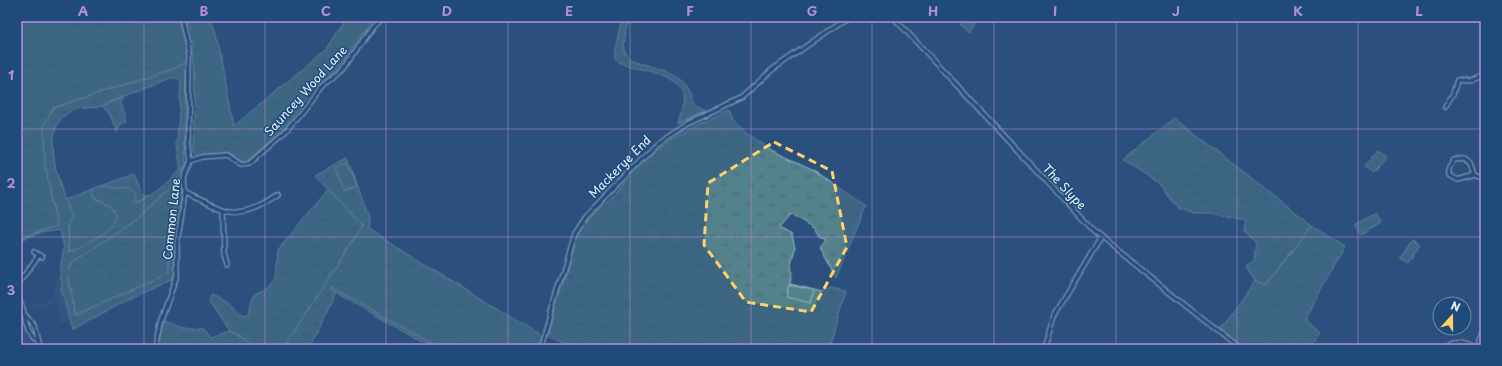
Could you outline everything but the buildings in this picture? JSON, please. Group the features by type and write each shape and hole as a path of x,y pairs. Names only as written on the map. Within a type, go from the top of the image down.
{"street":[{"name":"Common Lane","path":"155,349 161,320 177,275 177,243 185,192 184,178 191,161 188,142 189,55 181,17"},
{"name":"Sauncey Wood Lane","path":"191,161 202,157 226,156 241,165 250,164 286,131 322,86 344,68 372,27 382,17"},
{"name":"Mackerye End","path":"540,349 574,234 585,217 657,143 688,123 741,98 772,70 848,17"},
{"name":"The Slype","path":"893,17 1100,238 1240,349"},
{"path":"1445,107 1453,94 1457,80 1469,81 1485,75"},
{"path":"1475,175 1471,163 1465,158 1454,160 1449,168 1449,175 1458,180 1475,175 1485,178"},
{"path":"185,192 223,209 237,213 252,211 278,196"},
{"path":"223,209 224,254 227,265"},
{"path":"1044,349 1054,316 1100,238"},
{"path":"17,285 40,256 34,252"},
{"path":"17,297 25,315 35,327 40,349"},
{"path":"25,315 27,331 38,343"},
{"path":"27,331 35,327"},
{"path":"1440,349 1448,343 1455,342 1480,348 1485,331"}],"highlighted area":[{"path":"774,142 832,171 847,247 811,312 746,302 704,245 708,183"}],"shaded area":[{"path":"61,277 61,288 69,322 60,324 55,301 30,308 29,306 53,299 56,278"},
{"path":"17,306 24,333 36,349 17,349"}],"green space":[{"path":"17,17 180,17 185,39 187,62 176,68 53,108 48,120 45,149 46,166 57,226 17,239"},
{"path":"185,17 210,17 215,30 234,126 327,49 347,17 376,17 369,24 340,66 311,90 282,131 245,163 227,152 199,157 195,153 193,146 195,98 194,65"},
{"path":"622,17 628,17 623,41 624,50 627,55 630,58 650,66 667,71 679,78 689,93 693,105 706,111 678,123 682,109 682,98 680,89 675,83 658,74 624,64 615,59 615,49"},
{"path":"966,17 979,17 969,32 960,25"},
{"path":"187,62 184,124 186,164 176,183 184,178 185,193 177,243 176,278 132,297 72,330 61,288 60,269 64,248 60,230 40,233 17,241 17,239 57,226 45,164 44,126 53,108 176,68","holes":["171,78 177,78 181,81 177,145 181,169 153,193 140,201 133,203 136,195 129,189 99,186 94,190 93,196 110,205 114,209 116,216 113,223 108,229 91,241 69,252 68,225 72,216 58,177 53,147 54,133 59,122 72,111 81,108 103,106 113,100","175,184 177,186 170,242 169,273 75,315 68,274 72,263 138,217"]},
{"path":"124,97 121,103 127,122 121,124 117,132 109,113 102,106"},
{"path":"729,110 733,121 750,136 771,150 812,169 866,206 836,278 820,248 826,240 819,236 815,229 791,214 779,228 792,235 795,248 790,269 792,272 790,284 822,292 830,288 846,291 828,349 580,349 547,335 577,233 584,222 613,196 638,165 651,153 672,138"},
{"path":"1174,118 1312,225 1266,285 1255,281 1246,267 1254,260 1256,243 1244,231 1246,220 1211,213 1194,213 1177,207 1158,183 1123,160"},
{"path":"1378,150 1386,156 1372,173 1364,167"},
{"path":"348,158 368,217 367,229 542,336 538,349 443,349 332,288 330,289 337,293 308,349 283,349 353,242 361,226 315,175"},
{"path":"348,163 357,187 344,192 336,167"},
{"path":"134,174 142,193 151,195 133,203 119,189 109,187 96,199 107,203 113,208 116,215 114,222 109,229 101,235 69,253 68,225 72,216 65,200"},
{"path":"175,184 177,186 170,242 169,273 75,315 68,274 72,263 138,217"},
{"path":"328,190 362,226 283,349 260,349 250,345 238,335 229,331 208,300 211,295 228,303 243,316 248,315 252,300 256,293 266,289 276,279 278,250"},
{"path":"1375,213 1381,223 1361,235 1355,225"},
{"path":"1312,225 1345,247 1304,319 1320,333 1309,349 1244,349 1220,330 1255,281 1266,285"},
{"path":"1412,239 1420,244 1408,263 1400,258"},
{"path":"789,285 814,290 811,303 786,297"},
{"path":"332,288 443,349 436,349 341,296 330,289"},
{"path":"163,321 184,328 203,328 210,337 229,331 260,349 157,349"}]}
